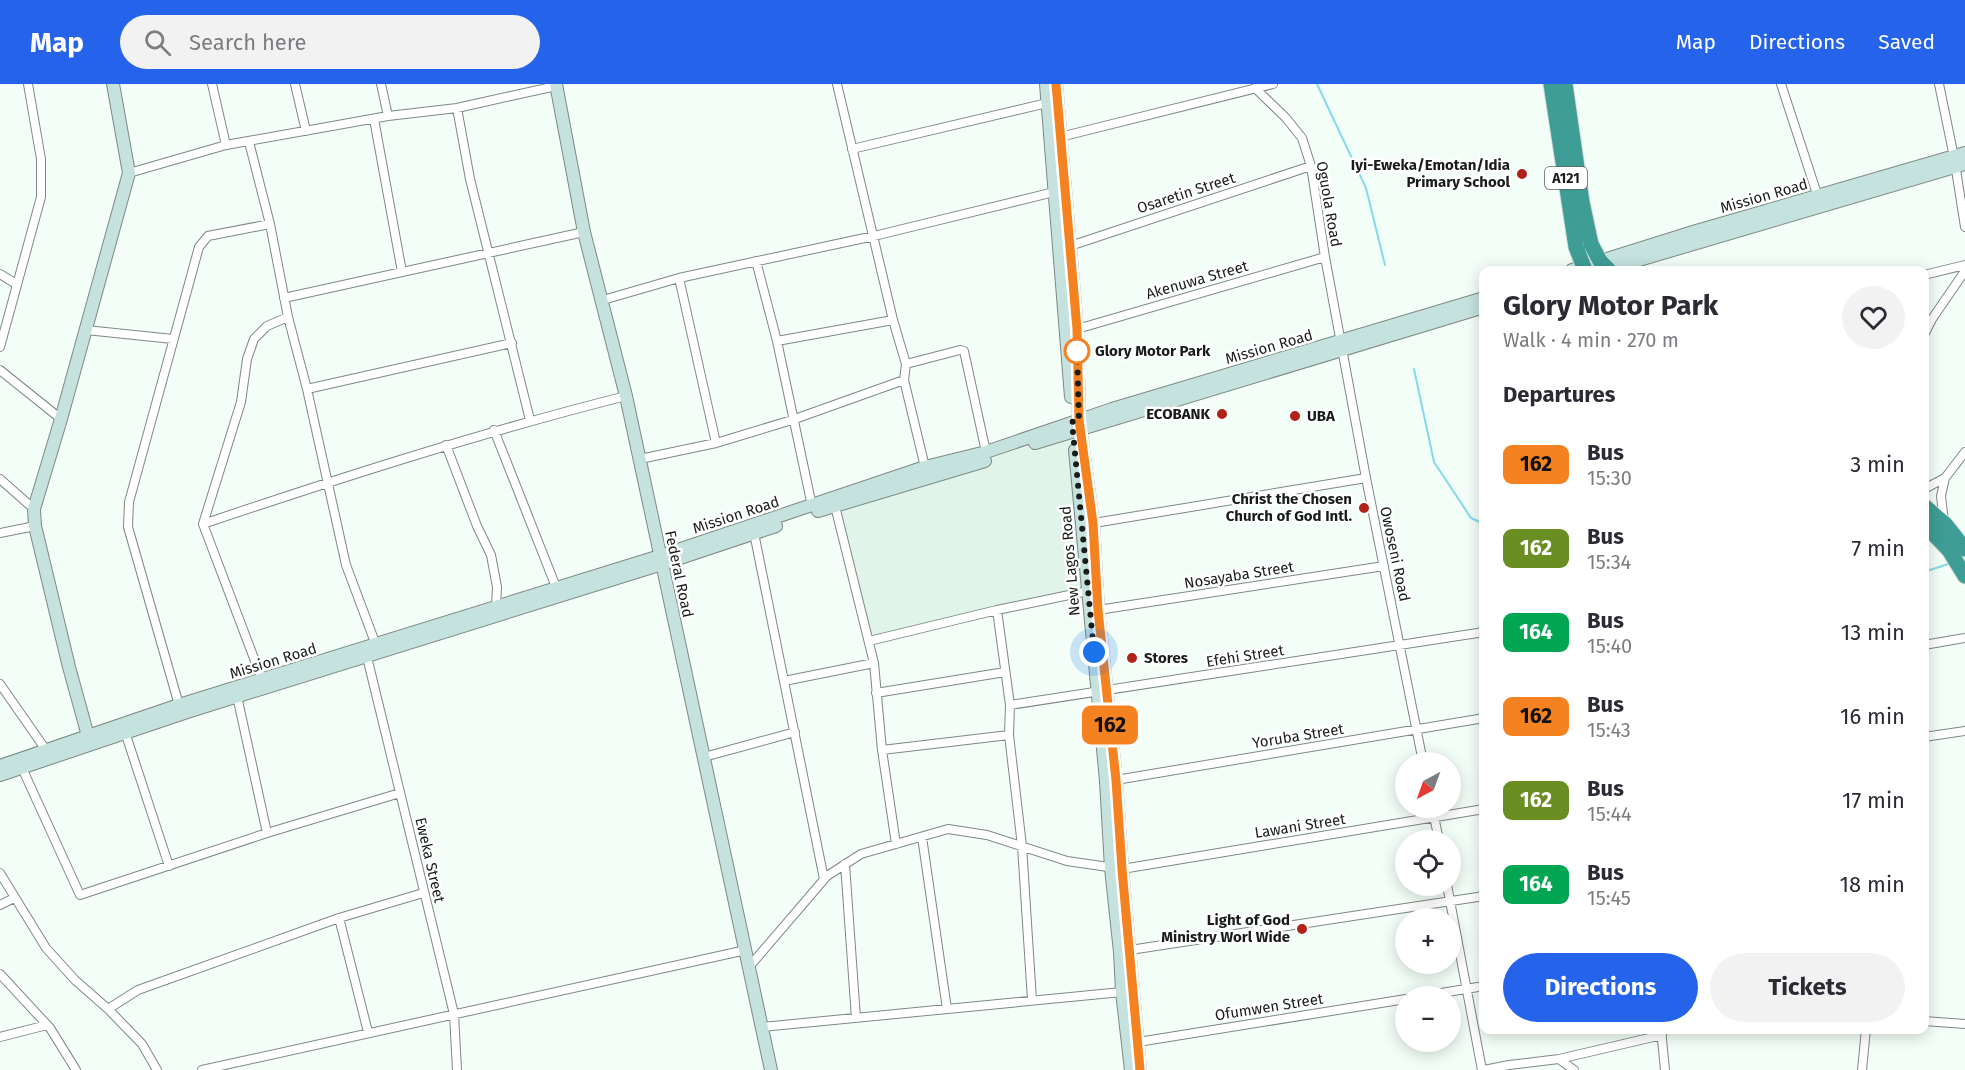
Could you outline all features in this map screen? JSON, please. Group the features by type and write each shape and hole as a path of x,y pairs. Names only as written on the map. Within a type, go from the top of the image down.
{"highway":[{"name":"A121","path":"1551,84 1579,266"},
{"name":"A121","path":"1565,84 1582,202 1591,244 1604,266"},
{"path":"1929,510 1945,524 1964,573"},
{"path":"1929,528 1957,550"}],"street":[{"path":"0,346 41,197 41,159 28,84"},
{"path":"88,736 35,526 34,509 129,173 113,84"},
{"path":"212,84 226,145"},
{"path":"295,84 306,131"},
{"path":"381,84 388,116"},
{"path":"837,84 893,320 906,364 904,380 925,468"},
{"name":"New Lagos Road","path":"1046,84 1092,591 1103,692 1116,780 1116,868 1130,950 1140,1070"},
{"name":"New Lagos Road","path":"1056,84 1077,329 1076,426"},
{"path":"1060,137 1274,84"},
{"path":"1781,84 1818,197"},
{"path":"1939,84 1960,160 1965,227"},
{"path":"129,173 226,145 388,116 457,108 556,85"},
{"name":"Federal Road","path":"556,85 584,232 626,396 771,1070"},
{"name":"Oguola Road","path":"1255,88 1287,118 1302,138 1311,166 1342,346"},
{"path":"852,149 1047,103"},
{"path":"457,108 470,179 530,420"},
{"path":"374,119 402,272"},
{"path":"249,142 270,224 288,317 307,389 346,565 376,645"},
{"name":"Mission Road","path":"1612,266 1960,160"},
{"name":"Mission Road","path":"1610,266 1694,232 1960,160"},
{"name":"Osaretin Street","path":"1070,246 1311,166"},
{"path":"603,300 679,278 874,236 1054,192"},
{"path":"178,705 128,527 129,502 199,247 208,236 270,224"},
{"path":"284,298 584,232"},
{"name":"Akenuwa Street","path":"1077,329 1325,257"},
{"path":"756,261 777,341 812,506"},
{"path":"1929,273 1965,265"},
{"path":"1929,325 1965,271"},
{"path":"0,273 16,284"},
{"path":"679,278 716,443"},
{"name":"Mission Road","path":"1342,346 1479,300"},
{"name":"Mission Road","path":"0,766 178,705 367,657 661,560 925,468 1479,308"},
{"path":"264,684 203,524 241,402 247,359 254,339 267,326 288,317"},
{"path":"777,341 893,320"},
{"path":"86,330 173,339"},
{"path":"307,389 512,343"},
{"name":"Owoseni Road","path":"1342,346 1421,752"},
{"path":"906,364 960,350 964,351 986,452"},
{"path":"0,370 61,419"},
{"path":"640,459 716,443 792,420 904,380"},
{"path":"203,524 495,430 626,396"},
{"name":"Mission Road","path":"0,775 496,606 556,587 754,533 1076,426"},
{"path":"495,430 556,587"},
{"path":"446,445 491,555 497,587 496,606"},
{"path":"1945,524 1941,496 1945,478 1965,452"},
{"path":"0,478 34,509"},
{"path":"1087,525 1366,478"},
{"path":"1929,485 1945,478"},
{"path":"835,506 874,663 882,750 896,844"},
{"path":"0,533 35,526"},
{"path":"754,533 825,879"},
{"name":"Nosayaba Street","path":"1098,610 1384,567"},
{"path":"868,641 997,610 1092,591"},
{"name":"New Lagos Road","path":"1092,591 1098,610 1122,992 1131,1070"},
{"path":"997,610 1010,705 1009,735 1022,846 1032,1000"},
{"name":"Efehi Street","path":"1010,705 1479,633"},
{"path":"1929,644 1965,638"},
{"name":"Eweka Street","path":"367,657 454,1014 457,1070"},
{"path":"784,681 874,663"},
{"path":"876,693 1005,672"},
{"path":"0,684 46,750"},
{"path":"237,696 267,833"},
{"name":"Yoruba Street","path":"1116,780 1479,719"},
{"path":"1929,736 1965,731"},
{"path":"124,732 169,866"},
{"path":"704,757 795,732"},
{"path":"882,750 1009,735"},
{"path":"22,768 80,895 267,833 400,793"},
{"name":"Lawani Street","path":"1461,814 1479,811"},
{"path":"1434,818 1436,830"},
{"name":"Lawani Street","path":"749,967 825,879 845,864 861,854 948,829 987,835 1067,861 1116,868 1434,818"},
{"path":"922,837 947,1009"},
{"path":"845,864 856,1018"},
{"path":"0,873 46,948 75,980 108,1009 141,1044 157,1070"},
{"path":"108,1009 138,990 339,918 423,893"},
{"path":"1449,896 1483,1070 1559,1059 1654,1034"},
{"path":"1130,950 1479,897"},
{"path":"0,905 14,898"},
{"path":"339,918 368,1032"},
{"path":"202,1070 746,950"},
{"path":"0,974 46,1025 76,1070"},
{"path":"1461,990 1479,987"},
{"path":"762,1027 1122,992"},
{"name":"Ofumwen Street","path":"1138,1042 1395,1001"},
{"path":"1929,1021 1965,1024"},
{"path":"0,1037 46,1025"},
{"path":"1662,1034 1665,1070"},
{"path":"1862,1070 1866,1034"},
{"path":"1559,1059 1574,1070"}],"shaded area":[{"path":"1076,427 1093,594 866,645 831,501"}],"waterway":[{"path":"1317,84 1366,188 1385,265"},
{"path":"1414,369 1434,462 1471,518 1479,522"},
{"path":"1929,570 1951,563"}],"bus line":[{"name":"162","path":"1056,84 1077,329 1079,420 1093,523 1098,610 1116,780 1140,1070"}],"place":[{"name":"Iyi-Eweka/Emotan/Idia Primary School","path":"1522,174"},
{"name":"Glory Motor Park","path":"1077,351"},
{"name":"ECOBANK","path":"1222,414"},
{"name":"UBA","path":"1295,416"},
{"name":"Christ the Chosen Church of God Intl.","path":"1364,508"},
{"name":"Stores","path":"1132,658"},
{"name":"Light of God Ministry Worl Wide","path":"1302,929"}],"route":[{"path":"1077,351 1079,420 1072,422 1094,652"}]}
